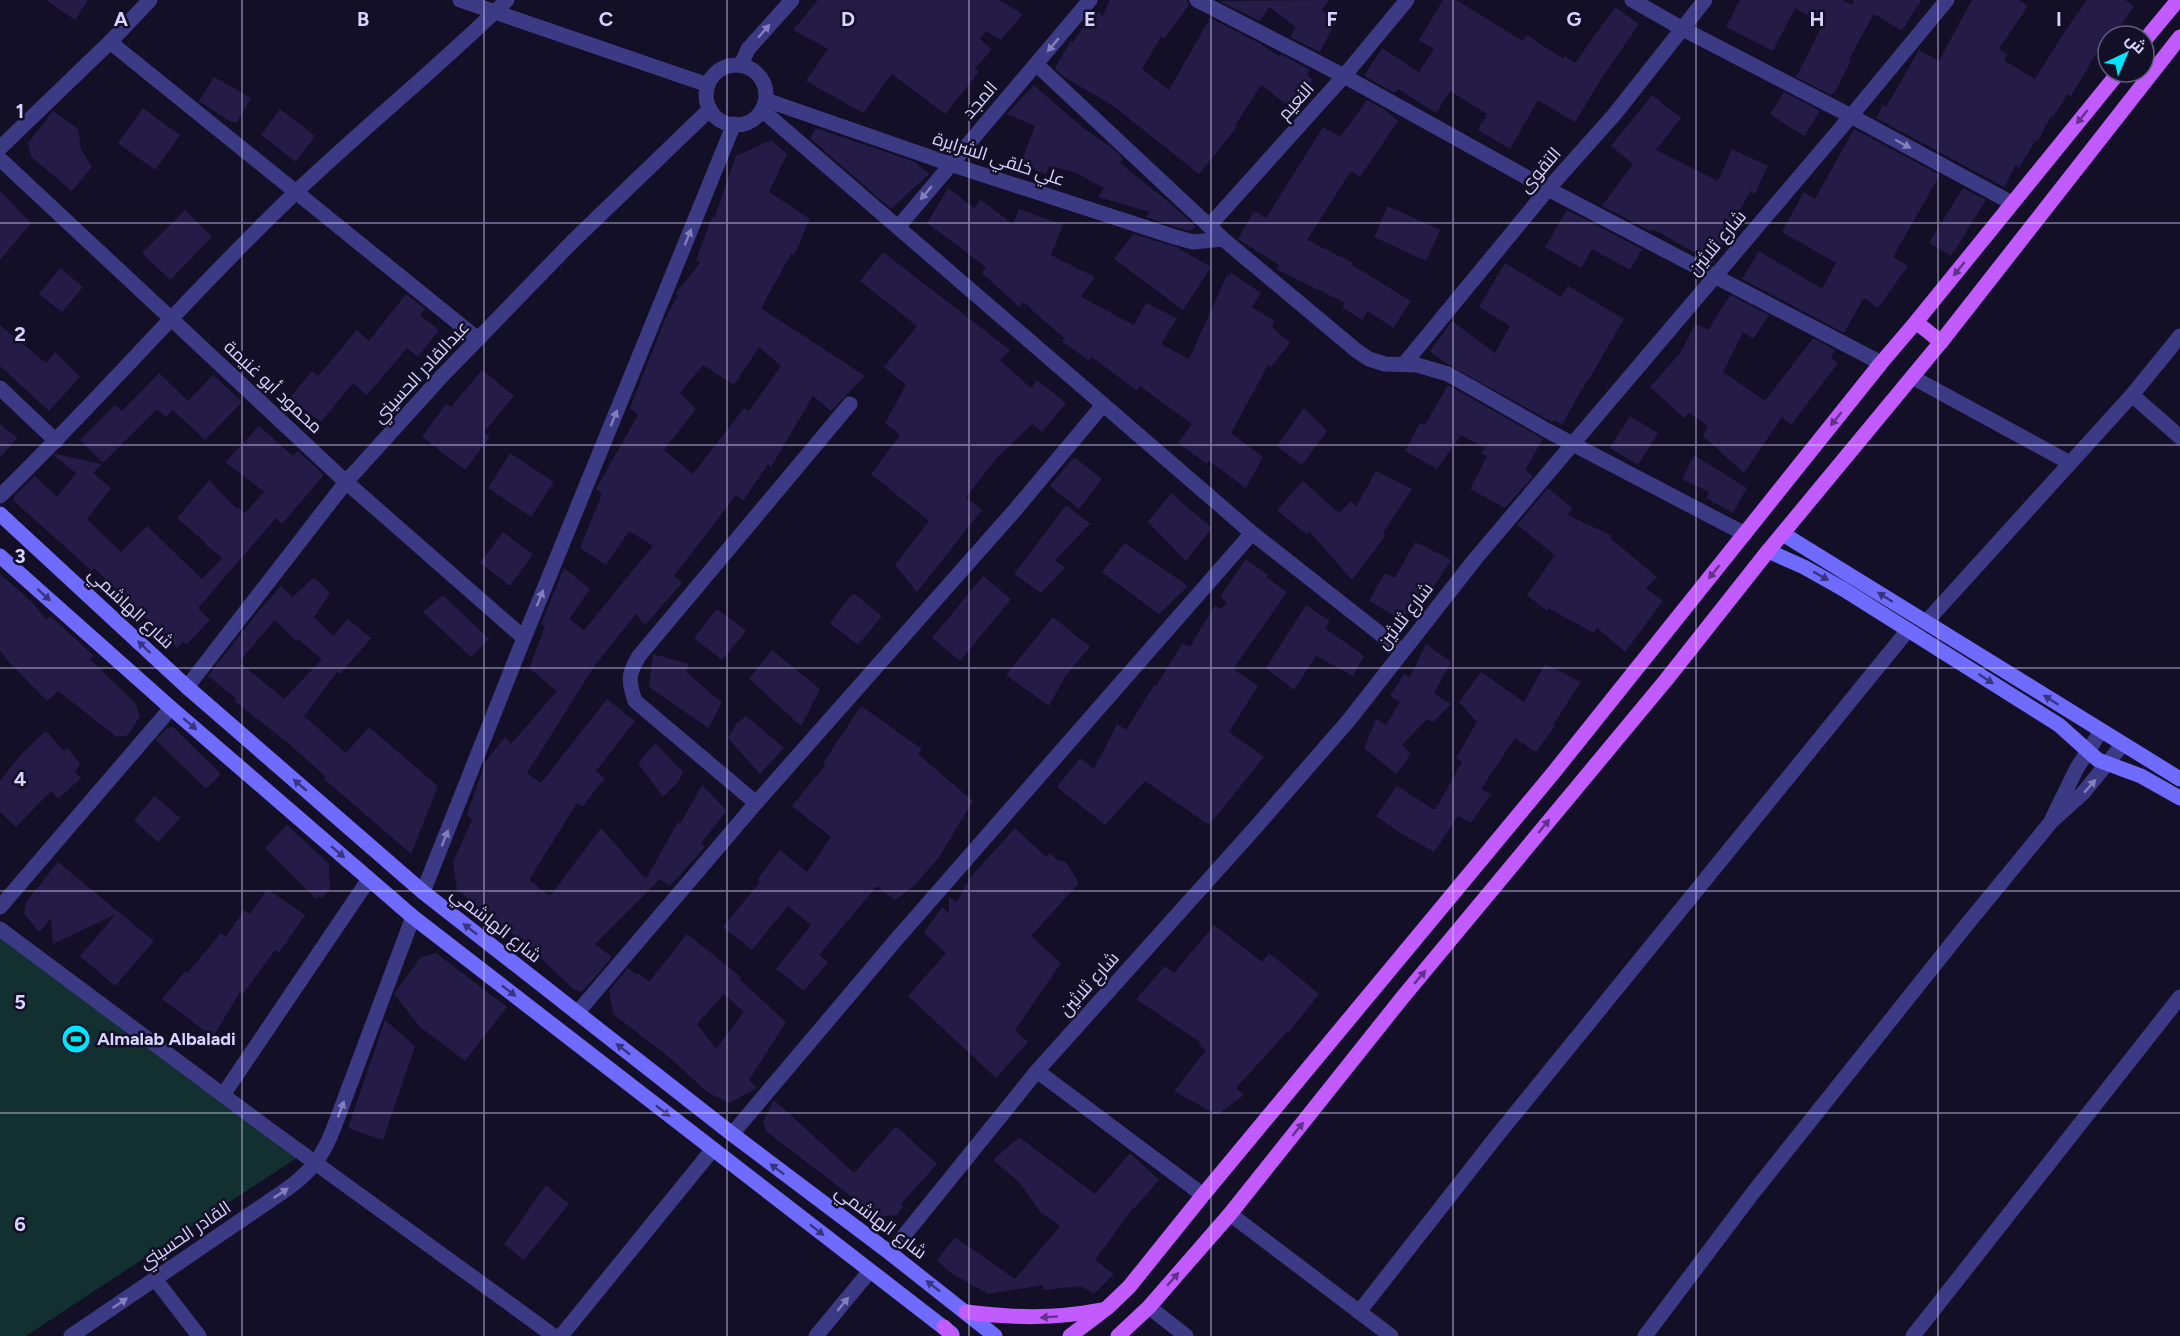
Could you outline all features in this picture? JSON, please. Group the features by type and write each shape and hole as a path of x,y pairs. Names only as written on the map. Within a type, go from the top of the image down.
{"main road":[{"path":"2156,27 2178,0"},
{"path":"1124,1334 1230,1214 1402,998 1474,914 1574,788 1666,680 1768,550 1941,342 2180,37"},
{"path":"1070,1336 1107,1308 1129,1287 1554,772 1881,363 2109,84"},
{"path":"1916,322 1941,342"},
{"name":"شارع الهاشمي","path":"0,514 187,687 423,892 995,1336"},
{"path":"1783,534 2180,779"},
{"path":"1768,550 1843,589 2059,725 2098,760 2141,776 2180,798"},
{"path":"0,556 171,708 413,917 950,1333"},
{"path":"1554,772 1574,788"},
{"path":"413,917 423,892"},
{"path":"966,1312 1038,1318 1069,1316 1107,1308"}],"street":[{"path":"0,148 110,42 150,0"},
{"path":"460,0 708,85"},
{"path":"0,496 56,441 170,318 295,192 507,0"},
{"path":"741,65 745,54 792,0"},
{"name":"المجد","path":"899,226 1090,0"},
{"path":"1197,0 1344,76 1548,189 1881,363"},
{"name":"النعيم","path":"1210,225 1344,76 1407,0"},
{"path":"1632,0 2012,203"},
{"name":"التقوى","path":"1404,364 1548,189 1614,115 1706,0"},
{"name":"شارع ثلاثين","path":"890,1253 1037,1071 1349,720 1476,558 1574,445 1947,0"},
{"path":"110,42 478,339"},
{"path":"1036,64 1223,239 1369,359 1385,364 1430,368 1448,374 1574,445 1745,534"},
{"path":"741,65 758,74 766,91 764,105 750,121 734,124 718,118 710,109 707,93 712,78 725,67 741,65"},
{"path":"764,105 1102,405 1252,533 1402,651"},
{"name":"علي خلقي الشرايرة","path":"764,105 1175,237 1194,242 1223,239"},
{"name":"عبدالقادر الحسيني","path":"187,687 346,482 478,339 572,242 710,109"},
{"path":"423,892 734,124"},
{"name":"محمود أبو غنيمة","path":"0,159 346,482 524,638"},
{"path":"1926,622 2132,394 2180,336"},
{"path":"1912,377 2070,463"},
{"path":"0,388 56,441"},
{"path":"2132,394 2180,437"},
{"path":"756,803 635,702 630,686 630,671 639,656 849,404"},
{"path":"577,1013 756,803 1015,510 1102,405"},
{"path":"732,1134 895,941 1252,533"},
{"path":"1359,1312 1496,1137 1908,630"},
{"path":"0,907 171,708"},
{"path":"2051,822 2058,805 2101,730"},
{"path":"1645,1336 1752,1194 1964,928 2051,822 2083,794 2122,744"},
{"path":"224,1095 369,879"},
{"path":"317,1163 333,1130 413,917"},
{"path":"0,929 554,1336"},
{"path":"1912,1336 2174,1014 2180,997"},
{"path":"1037,1071 1203,1195"},
{"path":"561,1336 713,1149"},
{"name":"القادر الحسيني","path":"71,1336 295,1184 317,1163"},
{"path":"1230,1214 1391,1336"},
{"path":"816,1336 870,1271"},
{"path":"155,1279 199,1336"},
{"path":"1149,1306 1186,1336"}],"green space":[{"name":"Almalab Albaladi","path":"0,925 304,1153 26,1336 0,1336"}],"building":[{"path":"46,0 88,0 75,20"},
{"path":"818,0 999,0 1023,14 1001,40 986,31 980,39 992,49 975,69 979,72 945,114 892,74 863,113 806,81 828,49 793,30"},
{"path":"1110,0 1187,0 1189,5 1164,39 1161,37 1142,69 1169,90 1210,18 1259,43 1280,57 1281,54 1310,70 1307,75 1313,80 1291,108 1261,85 1235,126 1237,127 1199,174 1112,105 1064,77 1055,68 1071,41 1073,42 1095,10 1103,16"},
{"path":"1329,0 1322,10 1337,20 1320,52 1290,37 1296,27 1269,7 1260,21 1219,1"},
{"path":"1443,0 1456,0 1523,41 1527,35 1563,59 1565,56 1575,63 1615,7 1639,24 1575,122 1538,100 1510,149 1478,130 1487,114 1450,91 1436,113 1398,89 1395,93 1364,76 1382,48 1419,72 1434,49 1419,40"},
{"path":"1740,0 1843,0 1852,5 1854,1 1852,0 1921,0 1902,31 1874,14 1849,59 1851,60 1834,94 1831,95 1796,77 1823,24 1795,8 1773,51 1726,27"},
{"path":"1972,0 2019,0 2028,6 1999,49 2007,54 2004,60 2035,79 2087,0 2125,0 2134,6 2122,24 2096,24 2096,54 2071,96 2068,94 2053,117 2051,116 2038,141 2036,140 2019,168 2015,166 2004,187 1876,118 1883,105 1886,107 1919,50 1939,61"},
{"path":"214,77 251,98 237,122 231,122 199,101"},
{"path":"1034,85 1082,127 1111,147 1123,159 1120,163 1196,227 1189,231 1178,228 1146,217 1150,212 1098,197 1104,188 1074,172 1049,166 1046,175 1021,163 1035,126 1007,114"},
{"path":"1784,92 1820,111 1804,136 1770,114"},
{"path":"1652,95 1681,118 1656,150 1718,181 1732,149 1768,166 1755,194 1750,191 1713,263 1653,229 1652,232 1602,206 1633,164 1611,146"},
{"path":"1367,100 1385,110 1398,121 1360,177 1351,171 1307,240 1353,263 1352,265 1411,301 1393,328 1368,311 1362,320 1342,307 1345,303 1276,269 1279,265 1238,239 1254,211 1266,218 1323,127 1340,137"},
{"path":"143,108 180,135 155,170 118,143"},
{"path":"280,109 315,136 296,162 261,135"},
{"path":"53,111 78,129 81,149 92,167 72,191 31,157 28,143"},
{"path":"816,128 915,162 929,174 891,209 810,138"},
{"path":"1854,129 1940,175 1893,257 1908,266 1878,308 1864,298 1844,333 1742,279 1759,251 1822,289 1836,263 1782,232 1804,192 1815,199"},
{"path":"771,140 787,154 769,192 810,219 794,255 791,254 761,308 865,376 831,411 813,396 771,467 768,464 743,501 736,495 674,576 682,583 645,625 636,614 595,665 527,773 541,783 607,699 635,721 596,771 605,778 582,807 577,803 529,880 550,896 601,828 646,879 702,785 727,811 701,843 705,847 670,886 660,879 595,944 612,957 582,992 573,989 526,944 482,912 457,889 453,862 472,820 467,815 485,762 505,737 511,744 557,691 529,668 545,627 541,624 564,568 590,589 569,619 584,630 653,546 629,531 606,565 580,548 602,494 596,489 638,415 630,408 665,319 678,295 675,294 700,263 696,260 712,217 714,219 736,156","holes":["759,347 781,366 749,411 744,408 693,474 664,450 696,409 680,393 703,365 734,385"]},
{"path":"948,188 974,208 981,200 1013,224 1019,209 1063,225 1051,255 1095,277 1081,297 1134,325 1146,303 1177,318 1161,344 1189,359 1227,275 1231,273 1261,293 1252,307 1275,321 1272,327 1290,343 1271,367 1268,365 1231,433 1263,457 1246,488 1209,461 1207,464 1178,443 1192,424 1140,386 1137,391 1092,357 1089,361 1062,341 1064,338 1023,302 1019,307 982,273 986,267 927,223"},
{"path":"1963,188 1986,200 1951,256 1929,243"},
{"path":"0,191 31,223 0,260"},
{"path":"1388,206 1440,230 1426,261 1374,237"},
{"path":"185,210 212,237 170,280 142,253"},
{"path":"1567,210 1642,249 1630,270 1592,249 1581,268 1545,247"},
{"path":"1133,234 1176,247 1211,267 1183,310 1114,259"},
{"path":"883,252 1010,350 1000,360 1031,388 1037,380 1066,403 1042,432 1032,424 996,459 966,497 982,510 917,592 895,565 929,521 871,474 900,435 885,423 906,385 884,367 917,326 860,281"},
{"path":"1505,263 1561,297 1568,286 1624,319 1562,425 1554,420 1552,422 1447,364 1430,351 1452,321 1495,353 1510,326 1479,307"},
{"path":"60,268 83,287 62,312 39,294"},
{"path":"406,294 425,309 420,315 439,330 418,357 407,348 367,395 353,383 321,422 290,398 312,371 318,376 357,330 369,341"},
{"path":"1730,295 1769,315 1753,339 1743,332 1723,372 1765,401 1813,338 1835,350 1831,358 1838,363 1791,425 1782,417 1744,473 1703,436 1708,426 1689,413 1684,418 1650,387 1681,352 1695,324 1708,330"},
{"path":"0,325 46,363 55,352 80,377 49,411 0,366"},
{"path":"482,370 514,396 484,432 490,437 465,470 422,437 446,404 451,407"},
{"path":"159,373 188,401 213,375 242,402 205,440 173,410 166,417 157,409 103,463 80,440 115,405 122,411"},
{"path":"1448,385 1543,439 1525,470 1533,476 1505,508 1470,489 1487,456 1481,453 1485,448 1461,435 1437,469 1405,451 1420,423 1425,425"},
{"path":"1304,408 1327,431 1302,465 1277,446"},
{"path":"1630,416 1658,433 1638,465 1610,448"},
{"path":"0,424 17,438 0,458"},
{"path":"259,426 293,456 298,451 324,475 282,524 276,518 198,608 210,620 186,645 183,642 177,648 94,568 92,571 14,501 14,496 35,476 57,497 76,473 54,456 55,454 102,464 93,473 111,488 87,519 121,552 147,526 202,579 222,558 177,518 209,480 236,508 245,513 264,492 225,462"},
{"path":"510,453 554,482 531,517 488,488"},
{"path":"1694,455 1747,488 1733,513 1706,498 1709,492 1682,479"},
{"path":"1074,457 1102,479 1079,509 1050,486"},
{"path":"1376,471 1412,489 1383,533 1385,536 1352,580 1309,531 1307,535 1277,510 1303,481 1339,513 1351,501 1356,507"},
{"path":"1548,488 1572,508 1568,515 1612,536 1610,538 1657,577 1646,588 1663,601 1625,652 1597,628 1594,633 1548,608 1547,611 1527,595 1555,555 1517,525"},
{"path":"1171,493 1212,528 1186,561 1148,522"},
{"path":"1066,505 1090,524 1055,560 1065,568 1041,593 1014,574"},
{"path":"503,532 533,554 510,586 480,563"},
{"path":"1415,542 1451,560 1432,589 1426,585 1402,620 1369,601 1385,573 1395,578"},
{"path":"1125,543 1188,586 1159,614 1102,572"},
{"path":"1246,559 1287,592 1233,669 1258,686 1229,732 1264,757 1209,825 1145,781 1105,825 1057,787 1080,758 1094,769 1117,724 1126,730 1183,643 1190,647 1215,605 1221,609 1227,603 1221,596"},
{"path":"0,574 33,603 46,620 50,616 94,656 90,659 135,703 140,716 129,734 117,737 58,691 47,701 7,660 0,650"},
{"path":"983,576 1011,599 960,661 932,638"},
{"path":"314,577 330,593 314,617 333,636 348,619 371,638 340,674 337,672 304,716 346,753 369,727 438,786 411,854 324,779 326,777 286,741 234,701 236,698 208,676 281,586 293,597","holes":["275,620 296,641 298,639 322,659 284,699 239,662"]},
{"path":"853,593 882,616 858,645 830,623"},
{"path":"443,595 489,639 471,657 423,612"},
{"path":"1306,605 1330,621 1325,628 1364,656 1353,676 1316,656 1294,690 1266,668"},
{"path":"717,609 746,631 722,660 694,638"},
{"path":"1053,617 1090,647 1066,675 1049,706 1006,675"},
{"path":"1426,644 1451,662 1434,693 1451,704 1433,722 1427,719 1402,745 1411,754 1396,774 1364,748 1376,719 1386,725 1400,702 1390,696 1404,674 1410,677"},
{"path":"772,650 820,689 801,726 749,679"},
{"path":"653,654 689,664 686,672 722,703 708,728 649,687"},
{"path":"1545,664 1581,682 1553,725 1555,726 1536,752 1515,738 1481,789 1491,794 1471,823 1458,816 1434,852 1376,816 1397,786 1435,810 1462,762 1456,758 1477,722 1459,702 1481,672 1524,702"},
{"path":"861,706 922,749 918,754 973,801 939,857 915,885 895,900 877,886 819,955 828,962 804,991 776,969 811,925 788,906 752,950 723,927 760,882 757,880 780,850 807,872 831,837 792,806 826,764 823,763"},
{"path":"746,716 784,748 760,774 728,738 736,724"},
{"path":"173,727 221,774 206,789 156,740 167,728"},
{"path":"46,731 64,751 67,748 80,763 75,772 81,778 58,799 51,791 16,827 0,812 0,781 22,753"},
{"path":"655,743 683,772 678,782 663,797 638,763"},
{"path":"154,796 180,818 158,842 134,821"},
{"path":"287,825 329,864 330,889 321,898 318,896 316,899 265,848"},
{"path":"1015,828 1046,857 1050,853 1057,860 1066,862 1079,883 1031,936 1061,963 1015,1030 1028,1042 996,1078 908,996 946,953 924,933 942,907 949,913 949,897 957,902 969,879"},
{"path":"58,862 154,941 115,986 80,956 116,914 53,944 51,918 39,932 24,913 26,902"},
{"path":"267,889 305,915 279,953 275,950 243,994 240,992 213,1037 162,999 221,933 226,937 244,910 250,914"},
{"path":"1214,925 1262,962 1269,953 1319,994 1289,1032 1236,1088 1244,1095 1217,1115 1174,1091 1206,1050 1199,1045 1201,1043 1136,999 1165,966 1174,973"},
{"path":"687,934 741,977 739,979 786,1022 749,1080 757,1088 729,1103 707,1092 669,1057 613,1014 609,991 628,968 649,982","holes":["724,994 744,1012 716,1049 697,1024"]},
{"path":"436,953 507,1007 465,1061 420,1027 394,994 421,957"},
{"path":"385,1020 415,1046 383,1140 348,1128"},
{"path":"774,1100 854,1173 896,1126 937,1164 901,1204 903,1206 897,1215 878,1217 766,1131 763,1122"},
{"path":"1019,1137 1095,1194 1130,1153 1159,1180 1133,1208 1095,1260 1114,1274 1094,1294 1081,1286 1043,1290 1043,1285 988,1294 951,1273 937,1260 955,1237 1015,1279 1060,1226 1041,1213 1019,1182 993,1160"},
{"path":"546,1185 569,1204 524,1260 504,1244"}],"place":[{"name":"Almalab Albaladi","path":"76,1039"}]}
